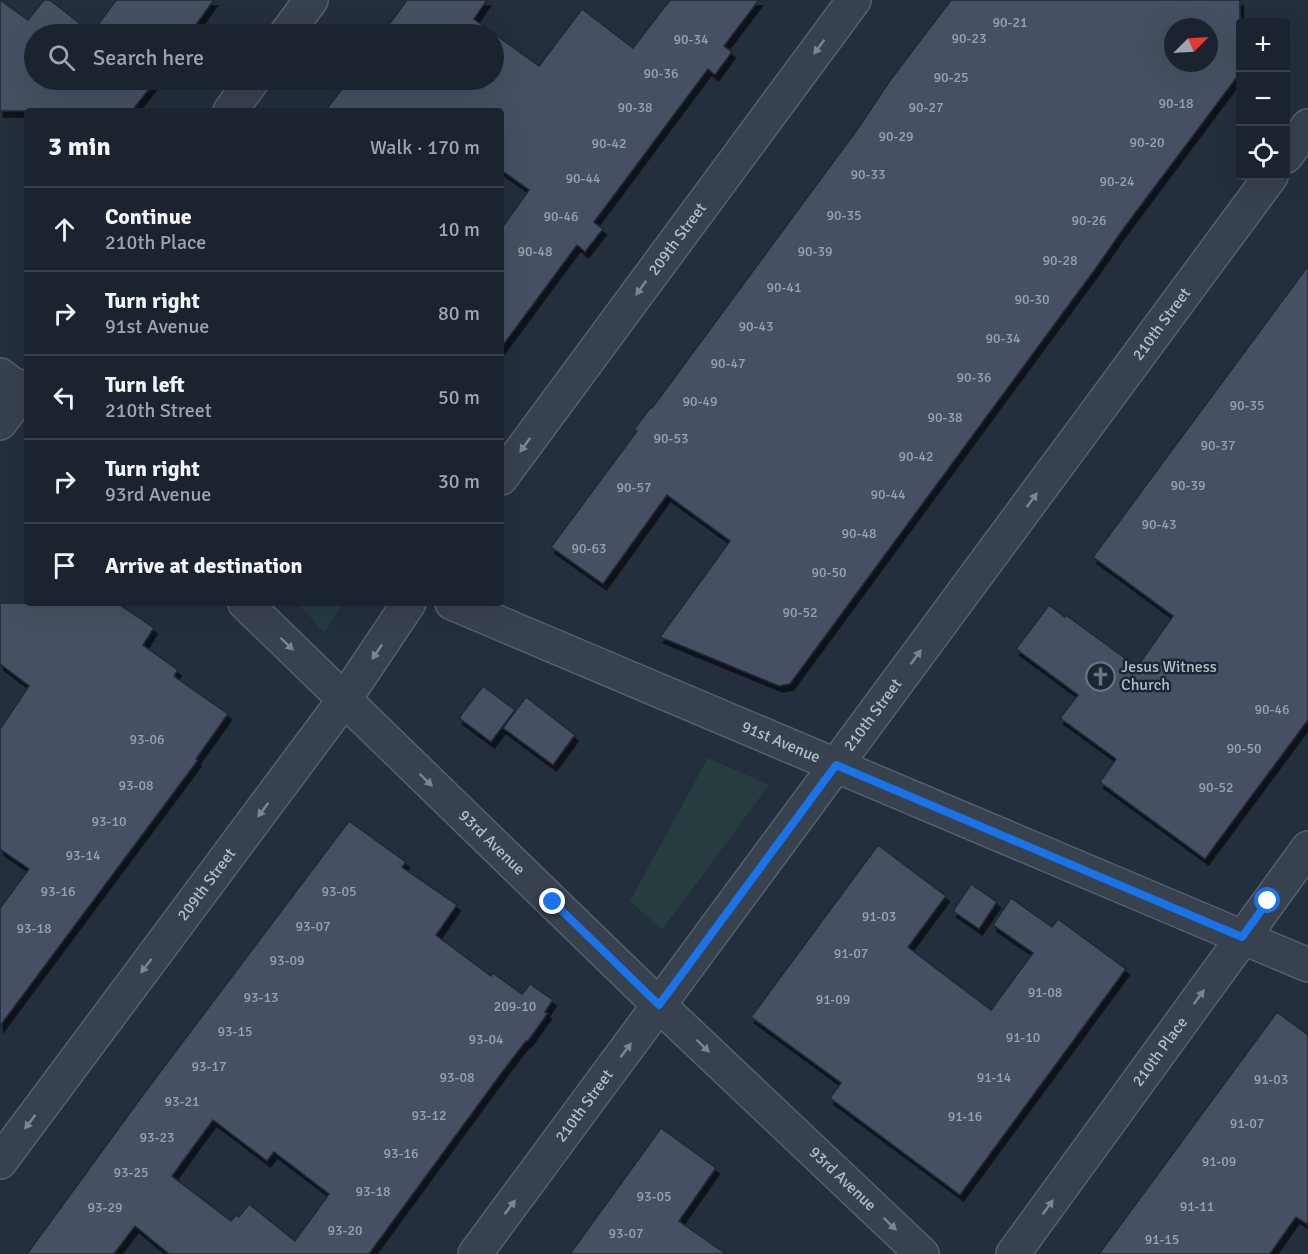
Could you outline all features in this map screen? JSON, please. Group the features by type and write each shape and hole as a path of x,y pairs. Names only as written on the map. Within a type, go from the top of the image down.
{"street":[{"path":"293,24 311,0"},
{"name":"209th Street","path":"504,474 854,0"},
{"path":"232,108 246,90"},
{"path":"1290,151 1308,126"},
{"name":"210th Street","path":"475,1254 1268,180"},
{"path":"0,423 19,387"},
{"name":"93rd Avenue","path":"248,606 659,1005 922,1254"},
{"name":"209th Street","path":"0,1162 344,700 408,606"},
{"name":"91st Avenue","path":"459,606 1308,965"},
{"name":"210th Place","path":"1013,1254 1308,848"}],"green space":[{"path":"300,606 342,606 324,632"},
{"path":"708,758 769,785 662,930 630,901"}],"building":[{"path":"0,0 28,20 44,0 50,0 81,24 24,24 24,90 148,90 134,108 24,108 24,111 0,111"},
{"path":"116,0 214,0 196,24 99,24"},
{"path":"407,0 487,0 474,19 481,24 389,24"},
{"path":"670,0 759,0 724,46 732,52 715,75 708,69 594,222 603,229 585,252 577,245 504,344 504,225 529,190 504,172 504,108 327,108 341,90 504,90 504,41 539,66 582,9 633,48"},
{"path":"951,0 1240,0 1240,18 1236,18 1236,78 790,684 779,686 660,637 730,541 667,495 603,584 551,547 637,431 634,429 652,408 859,127 891,79"},
{"path":"1308,266 1308,720 1205,859 1100,782 1116,759 1060,718 1078,695 1016,649 1049,605 1137,667 1173,616 1093,557"},
{"path":"0,603 24,603 24,606 121,606 154,628 143,645 178,670 174,676 228,714 196,759 198,760 0,1026 0,908 29,869 0,849 0,729 29,686 0,664"},
{"path":"483,686 515,710 491,742 459,718"},
{"path":"526,697 575,735 553,765 503,728"},
{"path":"349,821 406,862 402,867 457,905 436,935 491,976 493,973 522,994 530,984 553,1000 545,1012 548,1013 528,1041 503,1071 369,1254 169,1254 135,1226 114,1254 27,1254 145,1092","holes":["213,1120 267,1161 274,1152 329,1194 295,1241 249,1204 239,1217 236,1215 231,1221 172,1176"]},
{"path":"878,845 946,896 908,947 991,1010 1033,953 993,925 1011,898 1052,927 1058,919 1126,969 960,1195 830,1098 841,1083 751,1017"},
{"path":"971,884 997,902 979,929 953,911"},
{"path":"1277,1012 1308,1035 1308,1225 1296,1217 1270,1254 1099,1254"},
{"path":"661,1128 716,1168 679,1221 726,1254 570,1254"}],"place":[{"name":"Jesus Witness Church","path":"1100,676"}],"route":[{"path":"553,902 659,1005 836,765 1242,937 1268,901"}]}
